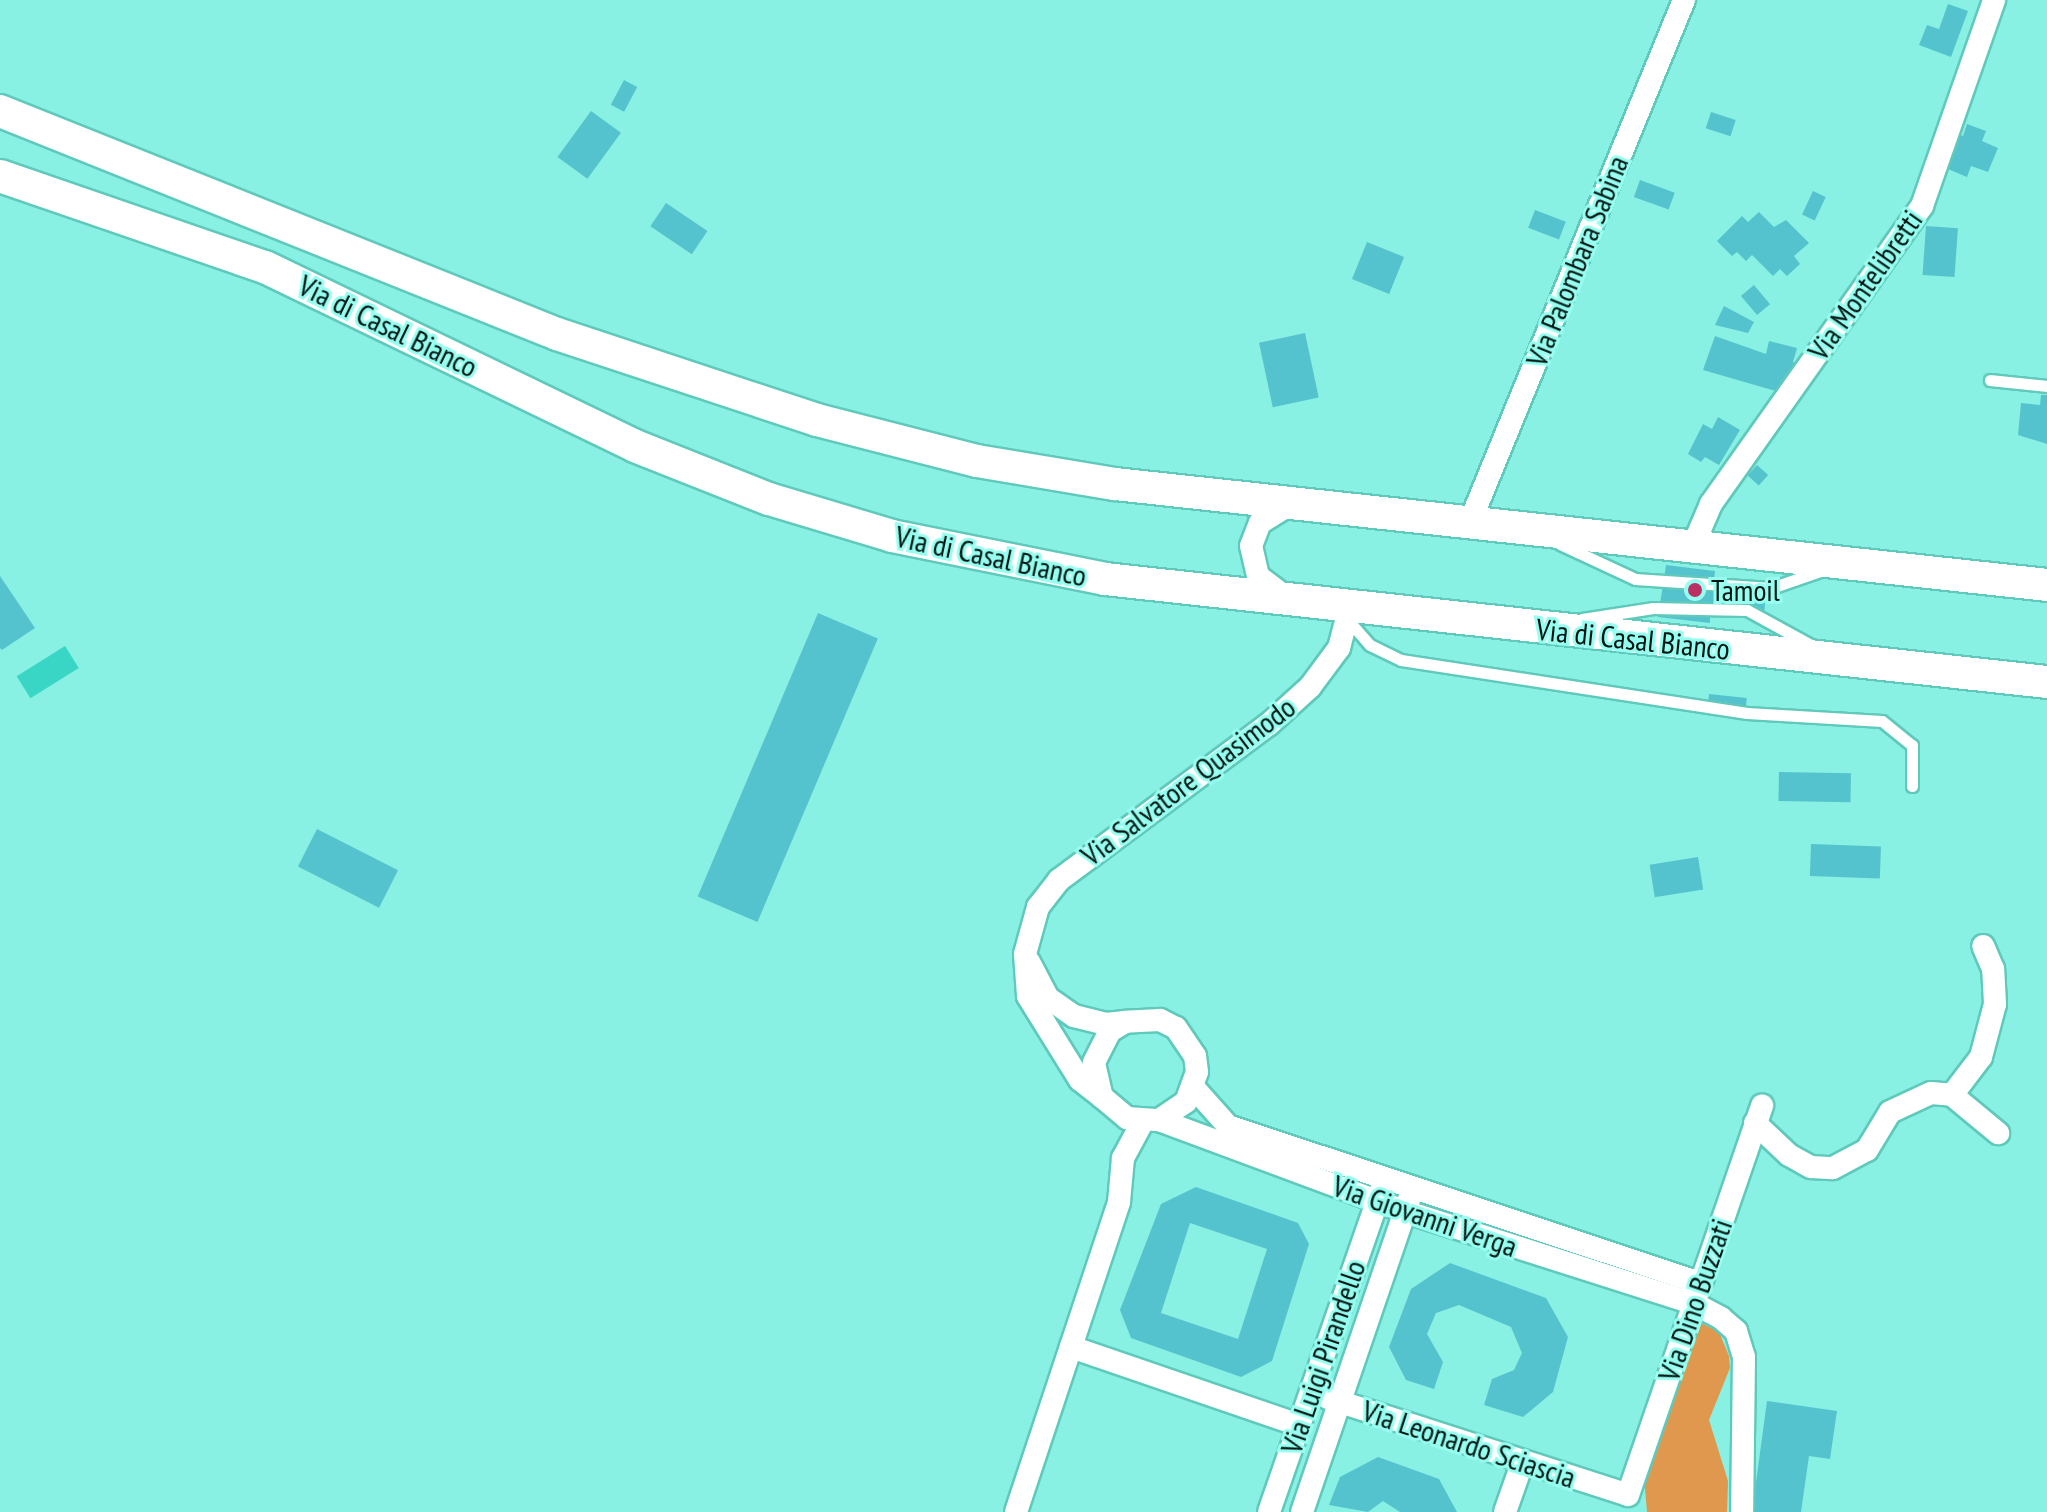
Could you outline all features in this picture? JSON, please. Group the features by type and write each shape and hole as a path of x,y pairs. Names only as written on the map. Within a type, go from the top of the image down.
{"main road":[{"name":"Via di Casal Bianco","path":"0,111 544,329 817,420 1036,473 2047,585"},
{"name":"Via di Casal Bianco","path":"0,176 265,267 611,436 815,514 1072,575 1296,599 1349,613 1526,627 2047,682"}],"street":[{"name":"Via Palombara Sabina","path":"1470,522 1684,0"},
{"name":"Via Montelibretti","path":"1692,548 1711,504 1922,206 1994,0"},
{"path":"1292,503 1260,523 1251,554 1262,582 1296,599"},
{"name":"Via Salvatore Quasimodo","path":"1104,1100 1080,1080 1046,1032 1028,996 1025,954 1038,907 1059,880 1297,699 1333,659 1349,613"},
{"path":"1983,946 1993,969 1995,1004 1981,1057 1952,1095 1998,1133"},
{"path":"1025,954 1048,998 1074,1016 1106,1024 1143,1018 1176,1028 1195,1056 1194,1088 1186,1102 1151,1121 1123,1158"},
{"path":"1016,1512 1119,1202 1123,1158 1094,1063 1110,1031 1125,1022"},
{"name":"Via Giovanni Verga","path":"1194,1088 1228,1126 1414,1186 1697,1293"},
{"name":"Via Dino Buzzati","path":"1632,1504 1697,1293 1759,1114 1789,1155 1811,1167 1833,1168 1867,1150 1890,1112 1910,1099 1952,1095"},
{"path":"1104,1100 1127,1118 1151,1121"},
{"name":"Via Giovanni Verga","path":"1151,1121 1404,1211 1697,1293"},
{"name":"Via Luigi Pirandello","path":"1269,1512 1386,1178"},
{"name":"Via Luigi Pirandello","path":"1302,1512 1414,1186"},
{"path":"1697,1293 1736,1331 1744,1357 1742,1512"},
{"path":"1071,1347 1299,1425"},
{"name":"Via Leonardo Sciascia","path":"1310,1393 1523,1461 1632,1504"},
{"path":"1505,1512 1523,1461"}],"lane":[{"path":"1990,380 2047,386"},
{"path":"1528,529 1635,579 1771,588 1847,562"},
{"path":"1349,613 1370,645 1401,660 1747,713 1882,721 1912,745 1912,786"}],"shaded area":[{"path":"65,646 79,668 30,698 17,676"},
{"path":"1699,1322 1719,1332 1729,1356 1730,1368 1709,1420 1728,1481 1727,1512 1647,1512 1644,1477"}],"building":[{"path":"1948,4 1968,11 1951,57 1919,45 1927,25 1939,29"},
{"path":"624,80 637,87 624,112 611,105"},
{"path":"591,111 621,133 587,179 557,157"},
{"path":"1711,112 1736,120 1730,136 1706,128"},
{"path":"1967,124 1986,131 1982,141 1998,148 1988,172 1971,166 1967,177 1948,169 1953,157 1948,155 1956,133 1963,136"},
{"path":"1640,180 1675,193 1669,210 1634,197"},
{"path":"1813,191 1826,197 1815,220 1802,215"},
{"path":"666,203 707,231 692,254 650,226"},
{"path":"1535,210 1566,222 1559,240 1528,228"},
{"path":"1759,212 1774,227 1786,220 1809,243 1794,256 1800,264 1787,276 1780,269 1773,276 1752,255 1746,261 1737,252 1732,256 1717,241 1742,216 1748,222"},
{"path":"1926,226 1958,228 1955,277 1923,275"},
{"path":"1367,242 1404,257 1389,294 1352,279"},
{"path":"1754,285 1770,304 1757,315 1741,296"},
{"path":"1724,306 1754,322 1748,333 1715,325"},
{"path":"1305,333 1319,398 1273,407 1259,343"},
{"path":"1715,336 1766,354 1769,341 1797,348 1793,362 1800,366 1786,394 1703,370"},
{"path":"2041,395 2047,395 2047,444 2018,435 2021,403 2040,405"},
{"path":"1718,417 1740,430 1719,465 1705,457 1701,462 1688,454 1703,424 1712,429"},
{"path":"1757,465 1768,475 1759,485 1748,475"},
{"path":"1666,565 1715,571 1714,582 1766,591 1764,616 1710,613 1710,623 1658,617"},
{"path":"0,576 35,628 2,650 0,648"},
{"path":"818,613 878,638 757,922 698,897"},
{"path":"1709,694 1747,698 1746,707 1708,703"},
{"path":"1779,772 1851,773 1850,802 1778,801"},
{"path":"317,829 398,870 379,908 298,866"},
{"path":"1811,844 1881,846 1880,878 1810,876"},
{"path":"1698,857 1703,890 1655,897 1650,865"},
{"path":"1196,1187 1298,1223 1309,1244 1272,1361 1241,1377 1131,1338 1120,1310 1161,1204","holes":["1190,1223 1267,1249 1238,1339 1161,1313"]},
{"path":"1450,1263 1546,1298 1568,1337 1553,1392 1523,1417 1484,1405 1492,1379 1514,1370 1522,1353 1511,1327 1459,1305 1436,1313 1427,1334 1443,1362 1434,1389 1406,1380 1389,1347 1411,1289"},
{"path":"1767,1401 1837,1411 1830,1459 1809,1456 1801,1512 1752,1512"},
{"path":"1378,1457 1439,1479 1457,1512 1400,1512 1383,1501 1368,1512 1329,1505 1340,1477"}],"place":[{"name":"Tamoil","path":"1695,590"}]}
